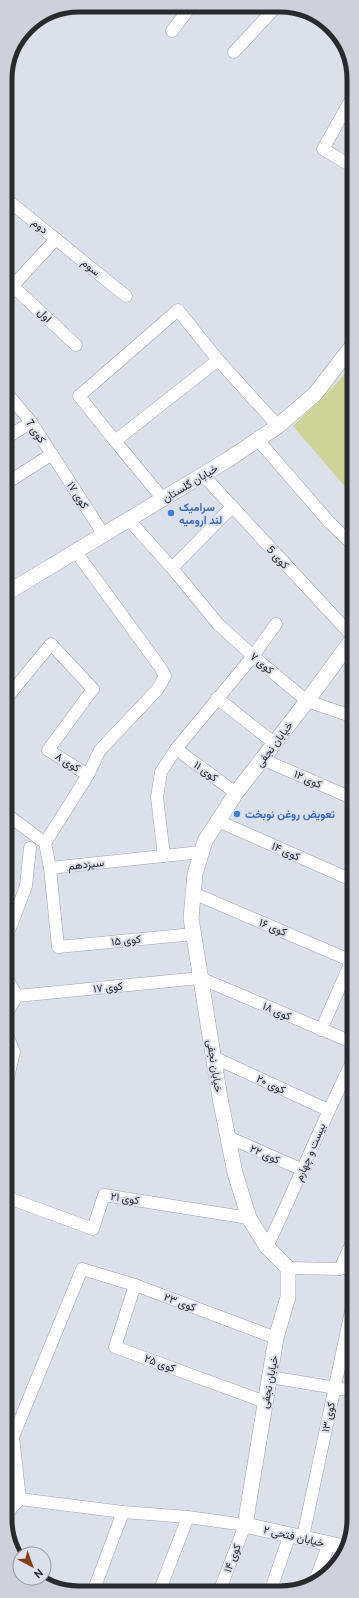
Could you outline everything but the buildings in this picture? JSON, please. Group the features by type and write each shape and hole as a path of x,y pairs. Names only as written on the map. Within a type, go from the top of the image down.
{"street":[{"path":"172,31 186,12"},
{"path":"234,52 271,12"},
{"path":"347,107 323,149 347,163"},
{"name":"دوم","path":"12,204 56,239"},
{"path":"12,282 56,239"},
{"name":"سوم","path":"56,239 126,296"},
{"name":"اول","path":"12,289 76,345"},
{"path":"163,499 79,396 178,310 218,360 278,426"},
{"name":"خیابان گلستان","path":"12,590 203,475 278,426 316,394 347,353"},
{"path":"116,441 218,360"},
{"name":"کوی 7","path":"12,399 31,422 52,454"},
{"path":"12,434 31,422"},
{"path":"258,440 329,522 347,539"},
{"path":"12,480 52,454"},
{"name":"کوی ۱۷","path":"52,454 104,535"},
{"name":"کوی 5","path":"203,475 347,632"},
{"path":"172,568 232,507"},
{"name":"کوی ۷","path":"129,520 172,568 218,624 252,656 307,701"},
{"path":"45,843 88,775 100,750 158,690 165,676 160,666 76,552"},
{"path":"164,856 157,797 161,772 176,749 252,656 276,624"},
{"name":"کوی ۸","path":"12,691 51,644 93,689 48,750 88,775"},
{"name":"خیابان نجفی","path":"245,1525 276,1338 288,1297 288,1268 267,1247 249,1218 235,1174 213,1057 191,918 194,874 205,841 236,793 347,646"},
{"path":"217,698 274,743"},
{"path":"307,701 347,715"},
{"name":"کوی ۱۱","path":"176,749 236,793"},
{"name":"کوی ۱۲","path":"262,759 347,796"},
{"path":"12,817 45,843 50,868"},
{"name":"کوی ۱۴","path":"218,821 347,878"},
{"path":"12,924 26,886 30,848"},
{"name":"سیزدهم","path":"50,868 201,852"},
{"name":"کوی ۱۵","path":"50,868 58,947 194,934"},
{"name":"کوی ۱۶","path":"193,893 347,957"},
{"path":"321,1030 347,972"},
{"name":"کوی ۱۷","path":"17,996 200,978"},
{"name":"کوی ۱۸","path":"200,978 347,1040"},
{"path":"12,986 17,996 12,1005"},
{"path":"12,1046 14,1052 12,1060"},
{"name":"کوی ۲۰","path":"213,1057 328,1110"},
{"name":"بیست و چهارم","path":"267,1247 303,1170 328,1110 347,1072"},
{"name":"کوی ۲۲","path":"228,1137 303,1170"},
{"name":"کوی ۲۱","path":"12,1199 93,1229 104,1195 249,1218"},
{"path":"340,1269 347,1254"},
{"path":"288,1268 340,1269 347,1268"},
{"name":"کوی ۲۳","path":"12,1441 82,1269 135,1285 276,1338"},
{"name":"کوی ۲۵","path":"135,1285 115,1347 265,1402"},
{"name":"کوی ۱۳","path":"297,1536 334,1388 347,1329"},
{"path":"270,1377 347,1390"},
{"path":"12,1460 20,1499"},
{"path":"20,1499 123,1512 188,1517 245,1525"},
{"path":"12,1508 20,1499"},
{"path":"95,1586 123,1512"},
{"path":"162,1586 188,1517"},
{"name":"کوی ۱۴","path":"221,1586 245,1525"},
{"name":"خیابان فتحی ۲","path":"245,1525 341,1546"},
{"path":"273,1586 297,1536"},
{"path":"317,1575 329,1544"}],"green space":[{"path":"347,372 347,489 293,426"}],"place":[{"name":"سرامیک لند ارومیه","path":"171,513"},
{"name":"تعویض روغن نوبخت","path":"237,814"}]}
